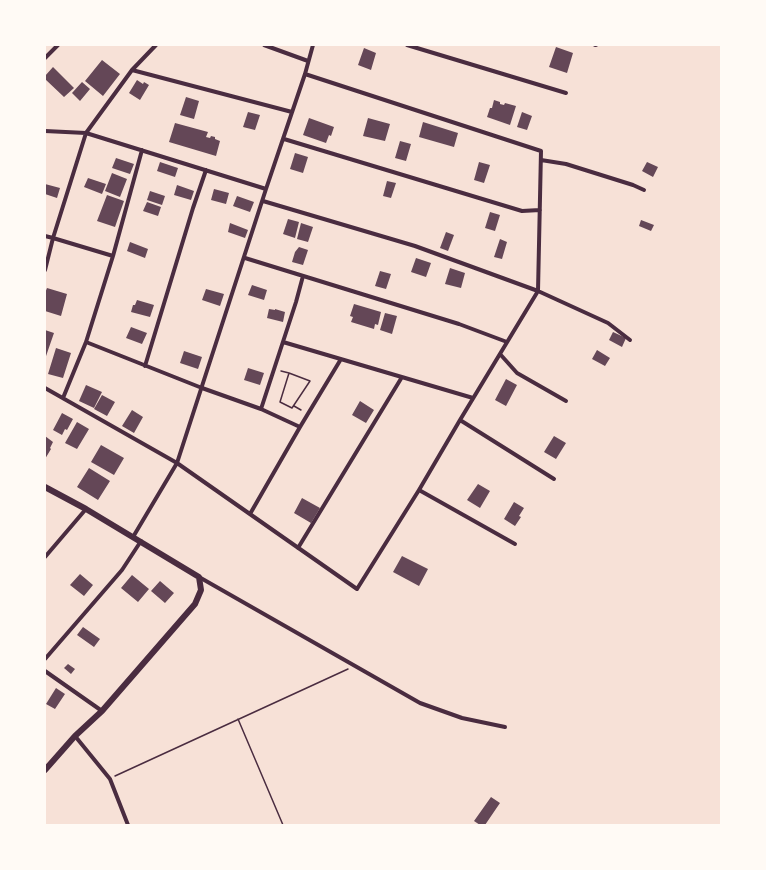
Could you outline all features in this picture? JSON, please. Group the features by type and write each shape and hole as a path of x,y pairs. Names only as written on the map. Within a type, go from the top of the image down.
{"street":[{"path":"45,58 58,45"},
{"path":"45,270 53,238 86,133 132,70 156,45"},
{"path":"264,45 308,61"},
{"path":"133,537 177,463 266,189 284,139 313,45"},
{"path":"407,45 566,93"},
{"path":"132,70 292,112"},
{"path":"45,388 177,463 357,589 419,490 538,291 541,151 305,74"},
{"path":"45,131 86,133 266,189"},
{"path":"284,139 522,211 540,210"},
{"path":"63,398 86,342 113,256 142,150"},
{"path":"541,160 566,164 633,185 644,190"},
{"path":"145,366 206,170"},
{"path":"263,201 415,246 538,291 608,323 630,340"},
{"path":"45,236 113,256"},
{"path":"244,258 459,324 507,342"},
{"path":"261,409 304,276"},
{"path":"86,342 202,388 261,409 300,427"},
{"path":"283,342 473,398"},
{"path":"500,354 517,373 566,401"},
{"path":"250,514 300,427 341,360"},
{"path":"298,548 402,377"},
{"path":"460,420 554,479"},
{"path":"45,487 86,509 200,577 420,703 462,718 505,727"},
{"path":"419,490 515,544"},
{"path":"45,557 86,509"},
{"path":"45,659 122,570 141,541"},
{"path":"45,770 75,736 102,711 195,604 201,590 200,577"},
{"path":"45,670 102,711"},
{"path":"75,736 110,778 128,825"}],"path":[{"path":"282,371 310,381 294,406"},
{"path":"289,373 280,402 292,408 294,406 301,410"},
{"path":"110,778 355,666"},
{"path":"238,719 283,825"}],"building":[{"path":"556,47 573,53 567,73 549,67"},
{"path":"364,48 376,53 371,70 358,65"},
{"path":"102,60 120,74 103,96 85,81"},
{"path":"53,67 74,88 64,97 45,79 45,76"},
{"path":"137,80 143,84 144,82 149,85 140,100 129,93"},
{"path":"82,82 90,89 80,101 72,93"},
{"path":"186,97 199,101 194,119 180,115"},
{"path":"494,100 500,102 500,104 504,105 505,103 516,106 510,125 487,117"},
{"path":"248,112 260,115 255,130 243,127"},
{"path":"522,112 532,116 527,130 517,127"},
{"path":"309,118 334,127 331,136 329,135 326,143 303,135"},
{"path":"368,118 390,124 385,141 363,136"},
{"path":"423,122 458,133 454,147 419,137"},
{"path":"175,123 208,132 206,137 215,137 215,139 220,141 216,156 169,142"},
{"path":"400,141 411,144 406,161 395,158"},
{"path":"295,153 308,157 303,173 290,169"},
{"path":"116,158 134,164 130,174 112,168"},
{"path":"160,162 178,168 175,177 157,171"},
{"path":"479,162 490,165 484,183 474,180"},
{"path":"647,162 658,167 653,177 642,171"},
{"path":"112,173 127,179 120,197 105,191"},
{"path":"88,178 106,184 102,194 84,187"},
{"path":"387,181 396,183 391,198 383,196"},
{"path":"45,184 60,188 57,198 45,194"},
{"path":"177,185 194,191 191,200 174,195"},
{"path":"214,189 229,193 226,204 211,200"},
{"path":"150,191 165,196 162,205 147,200"},
{"path":"107,195 124,201 115,227 97,221"},
{"path":"237,196 254,202 250,212 233,206"},
{"path":"147,202 161,207 158,216 143,211"},
{"path":"490,212 500,215 495,231 485,228"},
{"path":"288,219 299,222 295,238 283,234"},
{"path":"641,220 654,225 651,231 639,226"},
{"path":"230,223 248,230 245,238 228,232"},
{"path":"301,223 313,227 308,242 297,239"},
{"path":"446,232 454,235 448,251 440,248"},
{"path":"500,239 507,242 502,259 494,257"},
{"path":"130,242 148,249 145,258 127,251"},
{"path":"299,247 308,250 303,265 292,262 295,252"},
{"path":"416,258 431,263 426,277 411,272"},
{"path":"450,268 465,273 461,288 445,284"},
{"path":"380,271 391,274 386,289 375,286"},
{"path":"252,285 267,290 264,300 248,295"},
{"path":"47,288 67,294 61,316 45,311 45,293"},
{"path":"206,289 224,294 220,306 202,300"},
{"path":"137,300 154,305 150,317 131,312 133,305 135,305"},
{"path":"354,304 381,312 378,325 375,324 374,329 351,322 353,317 350,316"},
{"path":"269,309 285,312 283,322 267,318"},
{"path":"385,313 397,316 392,334 380,330"},
{"path":"131,327 147,333 142,344 126,338"},
{"path":"45,330 54,333 45,359"},
{"path":"613,332 626,338 622,347 609,340"},
{"path":"56,348 71,353 63,378 48,374"},
{"path":"597,350 610,358 605,366 592,359"},
{"path":"184,351 202,357 198,369 180,363"},
{"path":"248,368 264,373 260,385 244,380"},
{"path":"506,379 517,385 506,406 495,400"},
{"path":"86,385 102,392 94,408 79,401"},
{"path":"102,395 115,402 107,416 94,409"},
{"path":"360,401 374,410 366,423 352,415"},
{"path":"132,410 143,417 134,433 122,426"},
{"path":"62,413 73,419 67,430 65,429 62,435 53,430"},
{"path":"77,422 89,429 77,449 65,443"},
{"path":"45,436 53,442 45,459"},
{"path":"554,436 566,443 556,459 544,452"},
{"path":"101,445 124,458 114,475 91,462"},
{"path":"89,468 110,481 98,500 77,487"},
{"path":"478,484 490,491 480,508 467,500"},
{"path":"302,498 320,508 311,523 294,513"},
{"path":"514,502 524,508 519,516 521,517 515,526 504,519"},
{"path":"402,556 428,569 419,586 393,572"},
{"path":"80,574 93,585 84,596 70,585"},
{"path":"132,575 149,589 138,602 121,588"},
{"path":"160,581 174,593 165,603 151,591"},
{"path":"83,627 100,639 94,647 77,635"},
{"path":"68,664 75,669 71,674 64,668"},
{"path":"56,688 65,694 55,709 46,704"},
{"path":"491,797 500,803 485,825 480,825 474,821"}]}
